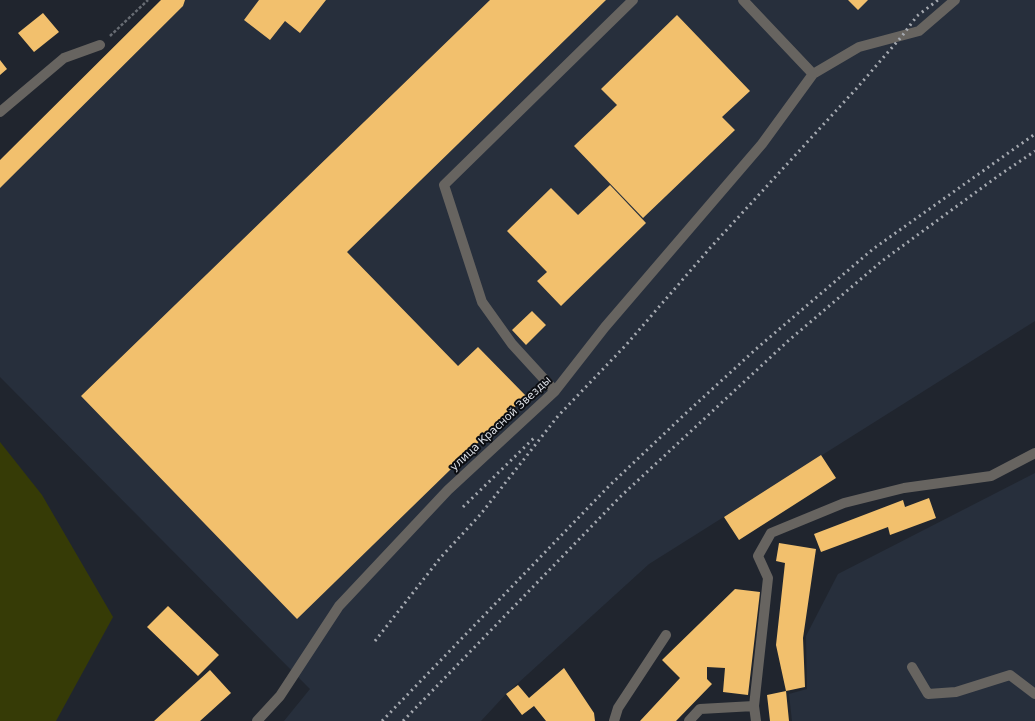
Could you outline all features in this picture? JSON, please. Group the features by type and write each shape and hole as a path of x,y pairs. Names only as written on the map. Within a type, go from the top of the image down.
{"street":[{"path":"555,391 512,344 482,302 444,185 633,0"},
{"path":"743,0 813,74 859,47 919,31 955,0"},
{"path":"0,112 64,58 100,45"},
{"name":"улица Красной Звезды","path":"257,721 280,696 339,606 448,490 555,391 605,327 762,144 813,74"},
{"path":"756,721 754,706 768,578 758,556 772,533 844,503 904,488 991,476 1035,453"},
{"path":"614,721 618,708 666,635"},
{"path":"912,667 928,694 956,692 1010,675 1035,694"},
{"path":"689,721 700,709 754,706"}],"path":[{"path":"100,45 148,0"}],"shaded area":[{"path":"185,0 1035,0 1035,321 649,564 506,694 481,721 284,721 310,689 0,377 0,188"},
{"path":"1035,473 1035,721 792,721 789,694 807,689 806,636 838,574"}],"green space":[{"path":"0,442 42,495 113,617 56,721 0,721"}],"building":[{"path":"161,0 185,0 183,6 0,188 0,160"},
{"path":"259,0 326,0 300,33 285,21 270,40 244,20"},
{"path":"490,0 606,0 347,252 458,366 478,347 526,396 297,619 81,396"},
{"path":"848,0 868,0 858,10"},
{"path":"43,13 59,32 34,52 18,33"},
{"path":"677,15 750,91 722,117 735,130 643,218 574,146 617,105 601,89"},
{"path":"0,60 7,69 0,75"},
{"path":"610,185 646,223 561,306 537,281 547,272 507,231 551,188 578,215"},
{"path":"532,311 546,325 526,345 512,330"},
{"path":"821,455 836,478 739,540 724,517"},
{"path":"929,498 936,518 890,535 888,527 821,552 814,534 903,500 905,507"},
{"path":"779,543 816,549 803,638 805,687 786,691 776,645 785,563 776,561"},
{"path":"735,589 760,592 748,695 723,692 725,668 707,667 707,679 712,684 676,721 640,721 680,678 662,660"},
{"path":"168,606 219,655 198,676 147,627"},
{"path":"564,668 594,713 595,721 546,721 534,706 522,715 506,694 518,685 529,698"},
{"path":"210,670 231,693 200,721 154,721"},
{"path":"786,691 789,721 770,721 767,695"}],"railway":[{"path":"375,641 441,557 480,515 558,416 626,345 710,248 856,89 902,36 917,16 938,0"},
{"path":"382,721 610,485 756,349 873,249 1035,134"},
{"path":"403,721 620,497 788,341 882,261 998,176 1035,151"},
{"path":"463,507 536,436"}]}
